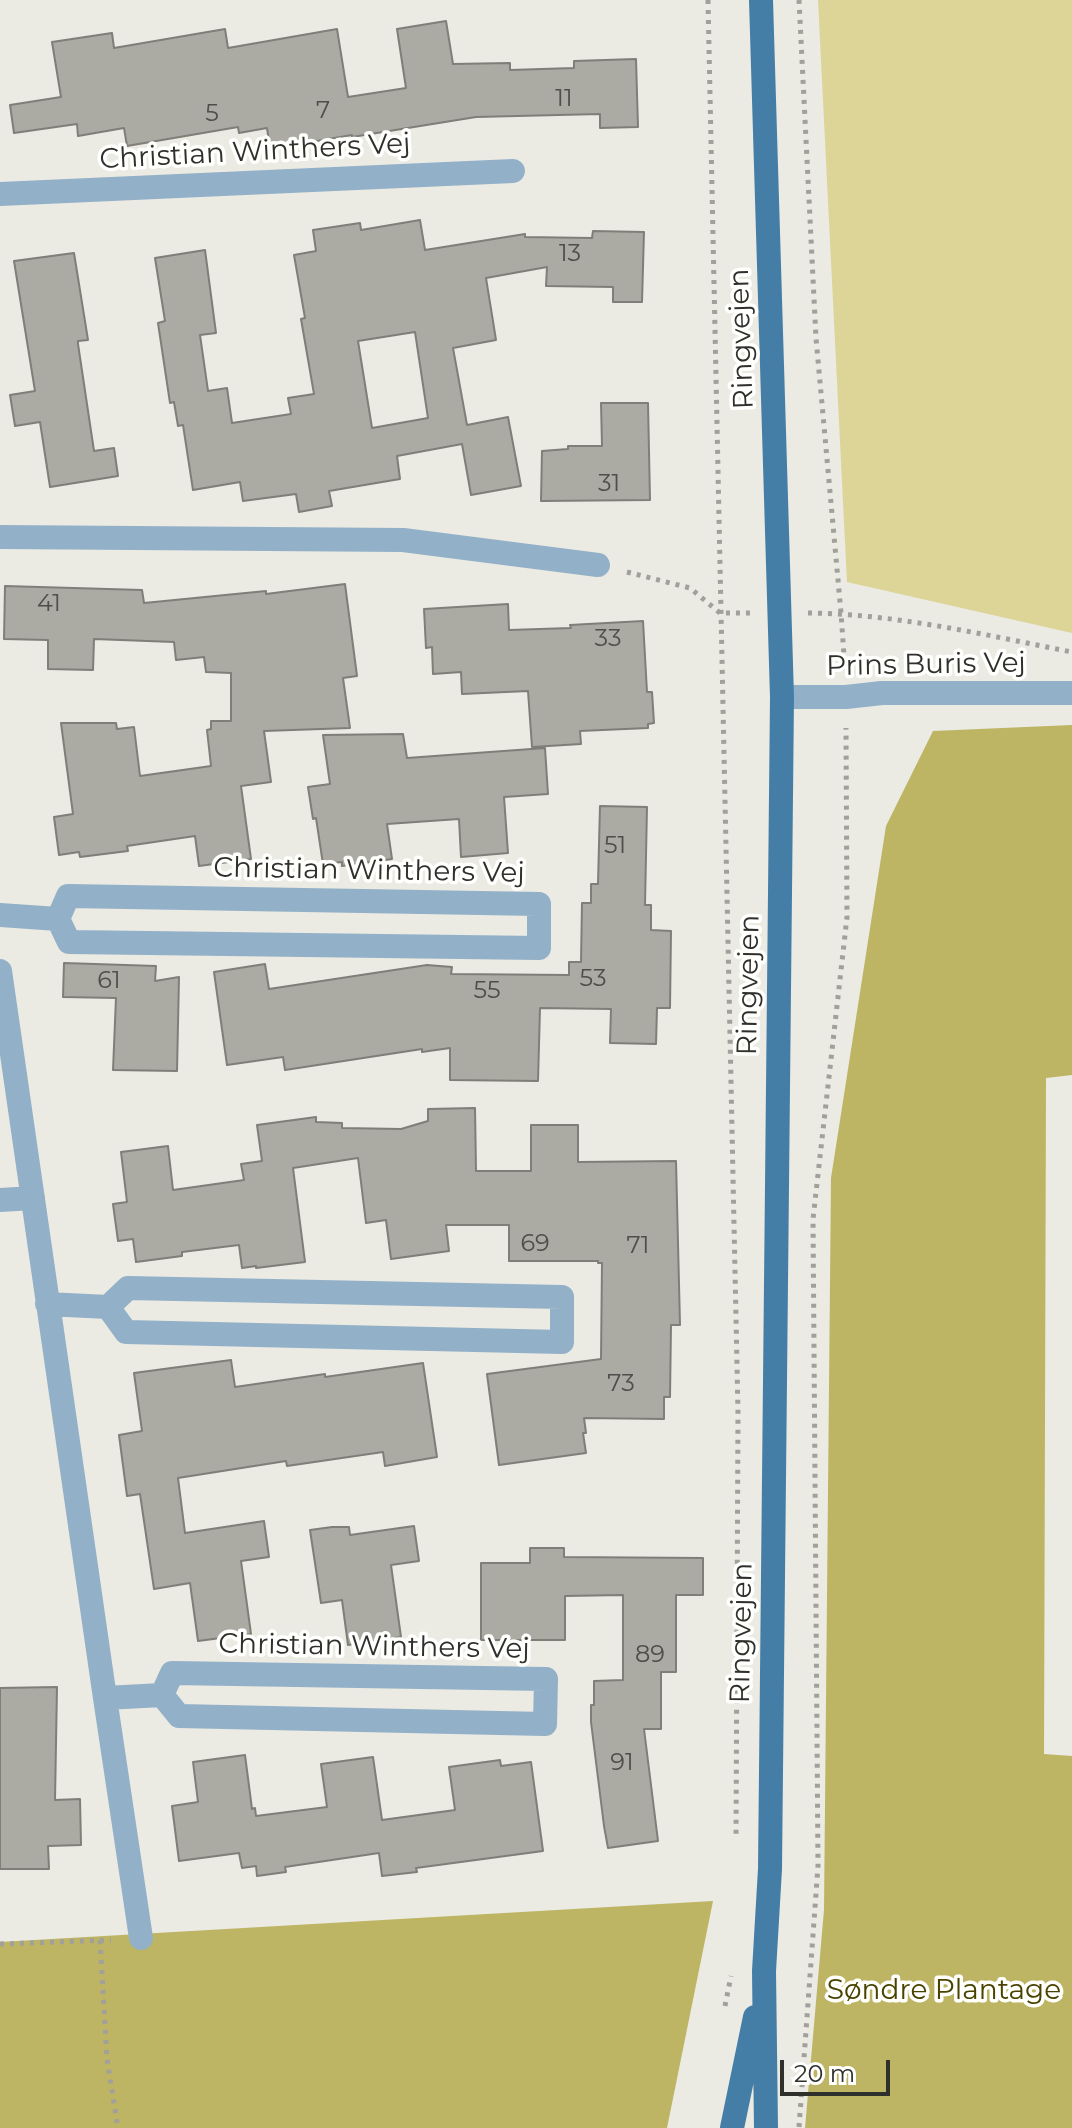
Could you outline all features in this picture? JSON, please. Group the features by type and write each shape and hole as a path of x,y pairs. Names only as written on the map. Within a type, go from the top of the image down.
{"main road":[{"name":"Ringvejen","path":"761,0 782,697 770,1869 764,1971 766,2128"},
{"name":"Ringvejen","path":"732,2128 764,1971"}],"street":[{"name":"Christian Winthers Vej","path":"0,194 513,171"},
{"path":"0,537 403,540 598,565"},
{"name":"Prins Buris Vej","path":"782,697 846,697 882,693 1072,693"},
{"name":"Christian Winthers Vej","path":"68,896 539,904 539,948 69,942 58,919 68,896"},
{"path":"0,915 58,919"},
{"path":"0,971 141,1938"},
{"path":"0,1200 33,1198"},
{"path":"47,1304 108,1307 128,1288 562,1297 562,1342 126,1332 108,1307"},
{"name":"Christian Winthers Vej","path":"172,1673 546,1679 545,1724 179,1716 162,1695 172,1673"},
{"path":"105,1698 162,1695"}],"path":[{"path":"708,0 738,1412 736,1853"},
{"path":"799,0 816,338 846,697 847,917 813,1219 818,1866 799,2128"},
{"path":"598,565 690,588 720,613 841,613 925,624 1072,652"},
{"path":"0,1944 141,1938"},
{"path":"100,1940 107,2059 118,2128"},
{"path":"725,2007 733,1962"}],"shaded area":[{"path":"818,0 1072,0 1072,633 847,582"}],"green space":[{"name":"Søndre Plantage","path":"1072,725 1072,1075 1046,1078 1044,1754 1072,1756 1072,2128 805,2128 824,1910 831,1178 886,826 933,731"},
{"path":"713,1901 667,2128 0,2128 0,1942"}],"building":[{"path":"446,21 453,64 510,63 510,70 574,68 574,61 636,59 638,127 600,128 600,114 476,117 270,149 267,128 239,133 238,127 127,146 124,128 78,136 77,124 14,133 10,105 61,97 52,42 112,33 114,48 225,29 228,48 337,29 348,97 406,88 397,29"},
{"path":"420,220 425,250 525,234 525,237 592,238 593,231 644,232 642,302 613,302 613,287 546,286 547,267 486,278 496,340 453,348 467,425 508,417 521,486 471,495 462,444 397,456 400,479 329,491 332,506 299,512 296,494 243,501 240,482 193,490 183,425 178,426 174,402 170,403 158,323 165,321 155,258 205,250 216,333 200,335 208,391 227,388 232,423 291,414 288,398 314,394 294,255 316,251 313,230 360,223 361,230","holes":["415,332 428,418 372,428 358,341"]},
{"path":"74,253 88,340 78,341 78,344 94,451 114,448 118,476 50,487 40,422 15,426 10,395 35,391 14,261"},
{"path":"601,403 648,403 650,500 541,501 542,451 568,449 568,446 602,446"},
{"path":"345,584 357,676 343,678 350,728 264,731 271,782 241,786 251,859 199,866 195,836 127,846 128,851 80,857 79,852 59,855 54,817 73,814 61,723 116,723 117,729 134,727 140,776 211,766 207,730 211,729 211,721 231,721 231,673 206,672 204,657 176,660 174,642 94,639 93,670 48,669 48,640 4,639 5,586 142,590 144,603 266,591 266,594"},
{"path":"508,604 509,630 643,621 647,692 652,692 654,723 648,724 648,728 580,731 581,744 532,747 528,691 462,694 461,672 433,674 432,647 426,648 424,609"},
{"path":"403,734 407,758 545,748 548,794 504,797 508,853 461,857 459,819 387,824 392,859 342,866 342,862 323,864 308,787 330,784 323,735"},
{"path":"600,806 647,807 645,905 651,905 651,930 671,931 670,1008 657,1008 656,1044 610,1043 611,1009 540,1008 538,1081 450,1080 450,1048 422,1052 422,1049 285,1070 283,1057 227,1065 214,972 265,964 269,989 427,965 452,967 451,974 569,975 569,962 581,962 582,903 591,903 591,884 598,884"},
{"path":"64,963 156,966 155,981 179,977 177,1071 113,1070 116,998 63,997"},
{"path":"475,1108 476,1171 531,1171 531,1125 578,1125 578,1162 676,1161 680,1325 671,1325 670,1397 664,1397 664,1419 584,1418 586,1453 499,1465 487,1374 601,1359 602,1263 509,1261 509,1225 446,1225 449,1251 391,1259 386,1220 366,1223 358,1158 293,1168 305,1262 242,1268 239,1245 136,1262 133,1239 118,1241 113,1204 127,1202 121,1152 168,1146 173,1190 244,1180 241,1164 262,1161 257,1125 316,1117 316,1122 342,1123 342,1128 401,1129 428,1121 428,1109"},
{"path":"231,1360 235,1387 423,1363 437,1457 385,1466 383,1452 287,1466 286,1461 178,1478 185,1533 264,1521 269,1557 241,1561 251,1634 198,1641 190,1583 154,1589 140,1494 127,1496 119,1435 142,1431 134,1373"},
{"path":"414,1526 419,1561 391,1565 401,1637 348,1645 342,1600 321,1603 310,1530 349,1527 350,1535"},
{"path":"530,1548 564,1548 564,1557 703,1558 703,1595 676,1595 676,1672 661,1672 661,1729 644,1729 658,1841 608,1848 604,1826 591,1705 594,1705 594,1681 623,1680 623,1595 565,1596 565,1640 481,1640 481,1563 530,1563"},
{"path":"57,1687 55,1800 80,1799 81,1845 48,1846 49,1869 0,1869 0,1688"},
{"path":"245,1755 252,1809 255,1808 256,1816 327,1807 321,1764 373,1757 382,1820 455,1810 449,1767 500,1760 501,1766 531,1762 543,1851 416,1868 417,1872 382,1876 379,1853 285,1867 286,1872 257,1876 256,1866 242,1868 239,1853 179,1861 172,1806 198,1802 193,1762"}]}
